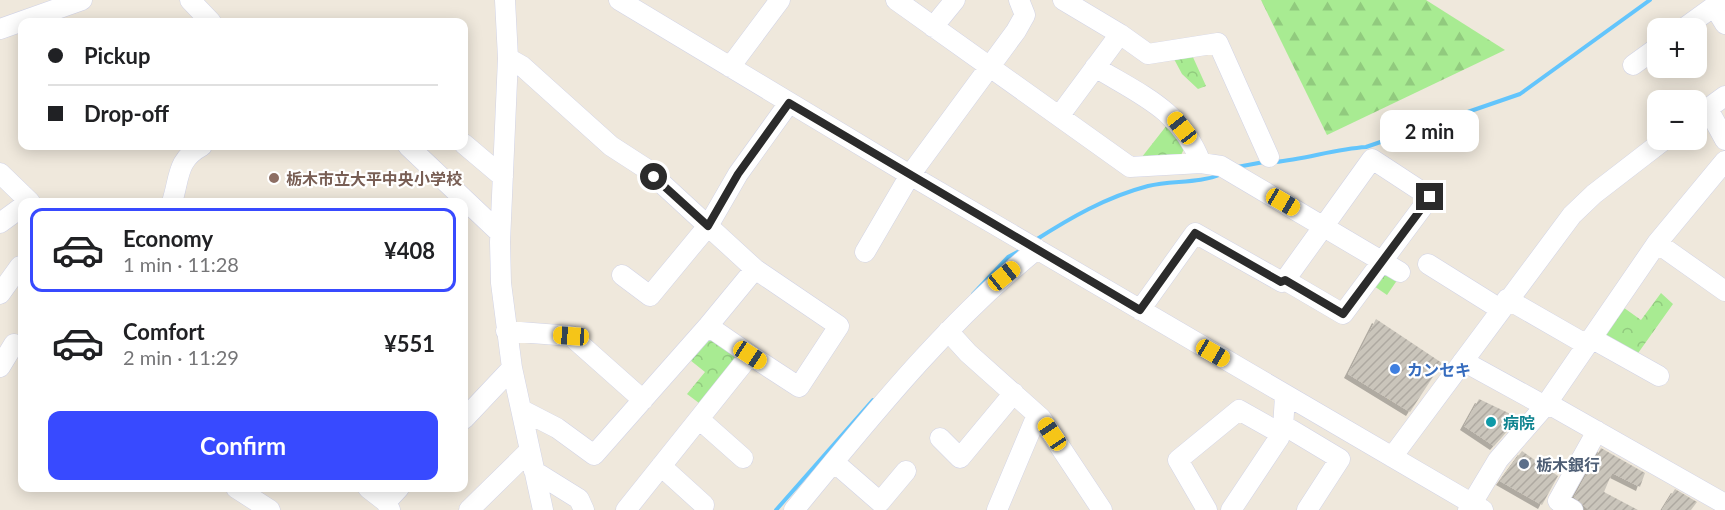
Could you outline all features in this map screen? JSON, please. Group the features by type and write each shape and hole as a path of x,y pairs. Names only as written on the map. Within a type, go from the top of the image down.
{"street":[{"path":"31,18 82,0"},
{"path":"190,0 207,18"},
{"path":"505,0 508,58 500,233 501,283 512,368 543,510"},
{"path":"619,0 910,175 1392,457 1474,508 1498,460 1545,406 1657,243 1725,161"},
{"path":"730,67 780,0"},
{"path":"896,0 1130,167 1202,163 1221,166 1325,225 1400,272"},
{"path":"933,27 955,0"},
{"path":"865,252 910,175 1025,15 1019,0"},
{"path":"1063,0 1120,34 1148,54 1218,43 1269,157"},
{"path":"1698,18 1719,3 1725,24"},
{"path":"0,29 18,23"},
{"path":"1060,115 1120,34"},
{"path":"1633,65 1647,55"},
{"path":"508,58 522,66 611,146 645,168 754,269 839,326 799,387 708,326"},
{"path":"1095,68 1170,112 1194,144 1202,163"},
{"path":"1707,109 1725,96"},
{"path":"622,275 650,296 708,226 738,174 789,103"},
{"path":"1707,119 1725,140"},
{"path":"468,147 503,177"},
{"path":"173,198 178,170 194,150"},
{"path":"412,150 463,198"},
{"path":"1392,457 1572,215 1594,194 1651,150"},
{"path":"1140,310 1195,233 1281,282 1285,280 1372,159 1430,197 1343,314 1285,280"},
{"path":"0,173 26,198"},
{"path":"468,203 500,233"},
{"path":"0,223 18,210"},
{"path":"1657,243 1725,291"},
{"path":"794,510 879,407 948,331 988,289 1037,249"},
{"path":"1428,264 1504,304 1659,376"},
{"path":"0,294 18,269"},
{"path":"522,410 557,428 594,455 708,326 754,269"},
{"path":"506,331 571,336 643,400"},
{"path":"948,331 968,353 1037,415 1102,510"},
{"path":"0,367 12,343"},
{"path":"626,510 750,355"},
{"path":"1463,361 1545,406 1554,407 1598,431 1725,504"},
{"path":"468,415 512,368"},
{"path":"940,438 960,458 1014,393"},
{"path":"1231,510 1283,428 1286,396"},
{"path":"1207,510 1178,460 1239,410 1271,428 1290,429 1340,459 1307,510"},
{"path":"998,510 1037,415"},
{"path":"699,419 743,458"},
{"path":"1573,510 1558,501 1598,431"},
{"path":"469,510 530,450"},
{"path":"834,462 880,502 906,471"},
{"path":"661,466 704,505"},
{"path":"534,471 579,499 584,510"},
{"path":"242,492 270,510"},
{"path":"376,492 392,500"}],"green space":[{"path":"1261,0 1426,0 1505,50 1327,135"},
{"path":"1192,55 1206,86 1198,89 1182,74 1174,59"},
{"path":"1167,125 1181,140 1184,149 1180,157 1138,162"},
{"path":"1384,266 1400,276 1387,295 1371,284"},
{"path":"1661,293 1673,304 1636,356 1606,340 1603,327 1620,305 1641,320"},
{"path":"710,336 740,361 703,406 687,394 705,372 690,360"}],"building":[{"name":"カンセキ","path":"1376,319 1442,363 1410,412 1348,374"},
{"name":"病院","path":"1479,399 1519,418 1494,446 1464,426"},
{"path":"1601,448 1645,473 1640,487 1612,473 1604,492 1638,510 1589,510 1574,497"},
{"name":"栃木銀行","path":"1522,451 1558,476 1542,505 1500,481"},
{"path":"1675,489 1697,502 1691,510 1662,510"}],"waterway":[{"path":"1275,162 1366,147 1520,94 1650,0"},
{"path":"1237,167 1264,162"},
{"path":"1034,241 1061,224 1118,196 1157,184 1204,179 1222,174"},
{"path":"973,294 1008,257 1023,249"},
{"path":"776,510 873,400"}],"place":[{"name":"栃木市立大平中央小学校","path":"274,178"},
{"name":"カンセキ","path":"1395,369"},
{"name":"病院","path":"1491,422"},
{"name":"栃木銀行","path":"1524,464"}],"route":[{"path":"654,177 708,226 738,174 789,103 1140,310 1195,233 1281,282 1285,280 1343,314 1430,197"}]}
